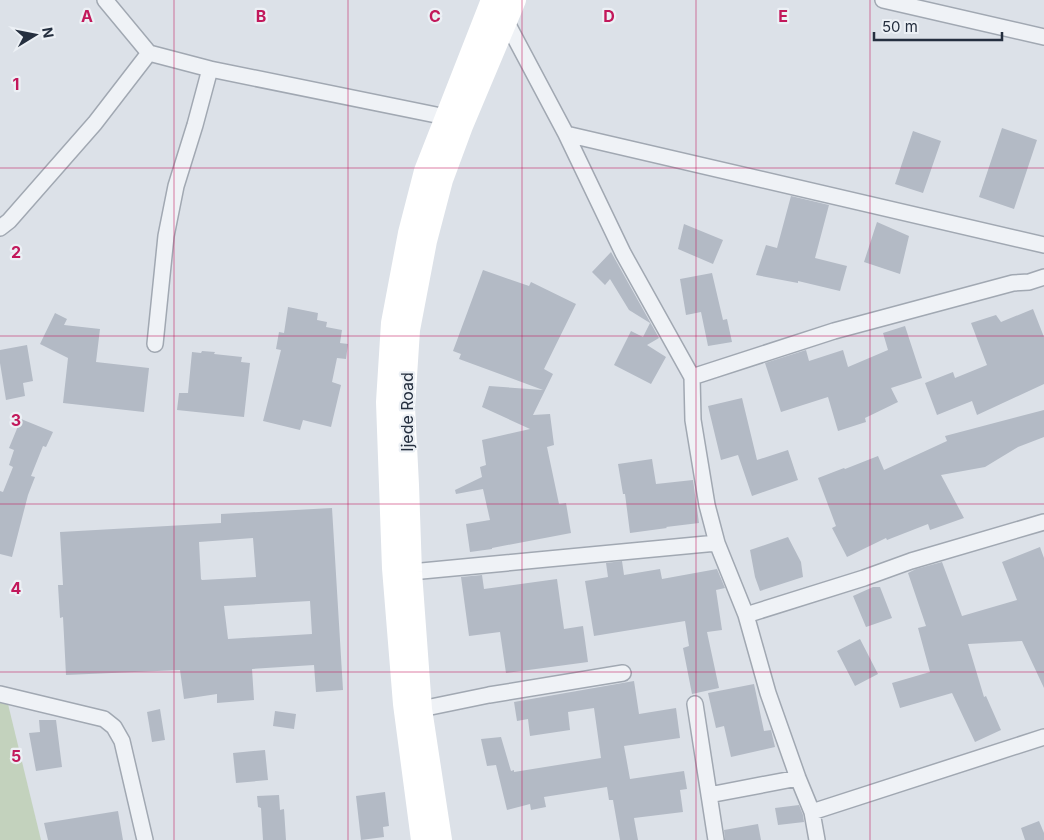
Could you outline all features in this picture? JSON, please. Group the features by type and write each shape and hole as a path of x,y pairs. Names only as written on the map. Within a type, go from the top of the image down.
{"main road":[{"name":"Ijede Road","path":"431,833 404,704 398,628 387,402 392,323 409,233 425,171 492,0"},
{"name":"Ijede Road","path":"431,833 411,572 404,407 409,330 426,241 442,180 515,0"}],"street":[{"path":"105,0 149,53 210,69 446,117"},
{"path":"884,0 1044,37"},
{"path":"506,21 566,134 623,253 692,378 693,420 707,505 717,543 746,615 768,693 812,812 817,840"},
{"path":"0,228 9,221 95,123 149,53"},
{"path":"155,344 166,236 176,186 210,69"},
{"path":"566,134 1044,244"},
{"path":"692,378 834,331 1013,283 1029,282 1044,277"},
{"path":"746,615 864,578 911,561 1044,522"},
{"path":"411,572 717,543"},
{"path":"422,709 623,673"},
{"path":"0,694 104,719 114,727 122,741 145,840"},
{"path":"695,704 716,840"},
{"path":"812,812 1044,737"},
{"path":"709,795 798,778"}],"green space":[{"path":"0,702 8,704 41,840 0,840"}],"building":[{"path":"1002,128 1037,140 1014,209 979,197"},
{"path":"913,131 941,141 923,193 895,184"},
{"path":"791,196 829,205 815,258 847,266 840,291 798,281 798,283 756,275 766,245 777,248"},
{"path":"877,222 909,236 900,274 864,262"},
{"path":"684,224 723,240 713,264 678,249"},
{"path":"611,252 659,338 647,345 666,357 651,384 614,365 631,331 643,337 650,323 629,310 610,279 605,285 592,272"},
{"path":"483,270 529,286 531,282 576,304 544,369 553,374 533,415 550,414 554,445 547,447 559,504 566,503 571,533 470,552 466,524 490,520 483,489 456,494 455,490 482,477 480,467 486,465 482,440 530,429 482,407 489,386 543,390 459,359 461,354 453,351"},
{"path":"712,273 723,320 727,319 732,342 708,346 701,312 686,315 680,279"},
{"path":"288,307 318,313 317,320 327,322 326,327 342,330 340,343 348,344 346,359 337,358 332,382 341,385 331,427 303,420 300,430 263,421 281,350 276,349 279,332 284,333"},
{"path":"1033,309 1044,337 1044,384 977,415 972,401 937,415 925,383 953,372 955,378 987,365 971,323 996,315 1001,322"},
{"path":"55,313 67,319 64,325 100,329 96,362 149,368 144,412 63,403 68,358 40,344"},
{"path":"905,326 922,378 891,388 898,402 865,418 866,422 838,431 828,397 781,412 765,363 806,350 809,361 843,350 848,367 888,350 883,333"},
{"path":"27,345 33,381 23,383 25,396 6,400 0,363 0,350"},
{"path":"202,351 242,357 241,362 250,363 244,417 177,410 179,393 188,393 192,352 201,353"},
{"path":"742,398 757,460 788,450 798,480 752,496 738,455 721,460 708,406"},
{"path":"1044,410 1044,437 1018,447 985,467 941,475 964,518 930,530 928,524 887,540 886,538 847,557 832,528 836,526 818,478 878,456 884,470 947,441 945,436"},
{"path":"21,419 53,432 46,447 43,446 31,476 35,477 28,495 12,557 0,554 0,491 3,492 13,467 9,465 14,450 9,448"},
{"path":"652,459 656,484 693,480 699,523 630,533 625,494 623,494 618,464"},
{"path":"332,508 343,690 316,692 314,665 252,669 254,700 217,703 217,694 184,699 180,670 66,675 63,617 60,618 58,585 63,585 60,532 221,523 221,514","holes":["253,538 256,577 201,579 199,542","310,601 312,634 228,639 224,606"]},
{"path":"788,537 801,562 803,577 760,591 755,577 750,550"},
{"path":"1040,547 1044,558 1044,688 1022,641 968,644 984,697 986,696 1001,730 975,742 952,693 900,708 892,683 930,672 918,628 926,626 908,573 942,562 962,616 1017,600 1002,562"},
{"path":"622,561 624,575 660,569 662,579 717,569 725,588 716,590 722,630 707,632 719,688 692,694 683,648 689,646 685,621 594,636 585,581 608,577 606,563"},
{"path":"482,575 484,589 557,579 564,629 583,626 588,662 506,673 500,632 469,636 461,577"},
{"path":"873,587 880,587 892,618 866,627 853,596"},
{"path":"860,639 878,674 855,686 837,651"},
{"path":"634,681 639,714 676,708 680,738 624,746 630,779 684,771 687,789 680,790 683,812 634,818 638,840 620,840 613,800 609,800 607,787 544,797 546,807 531,810 530,804 507,810 496,765 487,766 481,739 501,737 511,771 514,770 514,772 601,758 594,708 568,712 570,730 530,736 528,719 517,721 514,702"},
{"path":"754,684 764,731 771,730 775,747 731,757 724,726 716,728 708,693"},
{"path":"160,709 165,740 152,742 147,712"},
{"path":"275,711 296,714 294,729 273,726"},
{"path":"39,720 56,720 62,767 36,771 29,733 40,732"},
{"path":"265,750 268,780 236,783 233,753"},
{"path":"385,792 389,826 383,827 384,837 361,840 356,796"},
{"path":"279,795 280,810 284,809 286,840 263,840 261,808 258,807 257,796"},
{"path":"799,805 804,822 778,825 775,808"},
{"path":"118,811 123,840 48,840 44,823"},
{"path":"1039,821 1044,833 1044,840 1025,840 1021,828"},
{"path":"758,824 761,840 725,840 724,830"}]}
